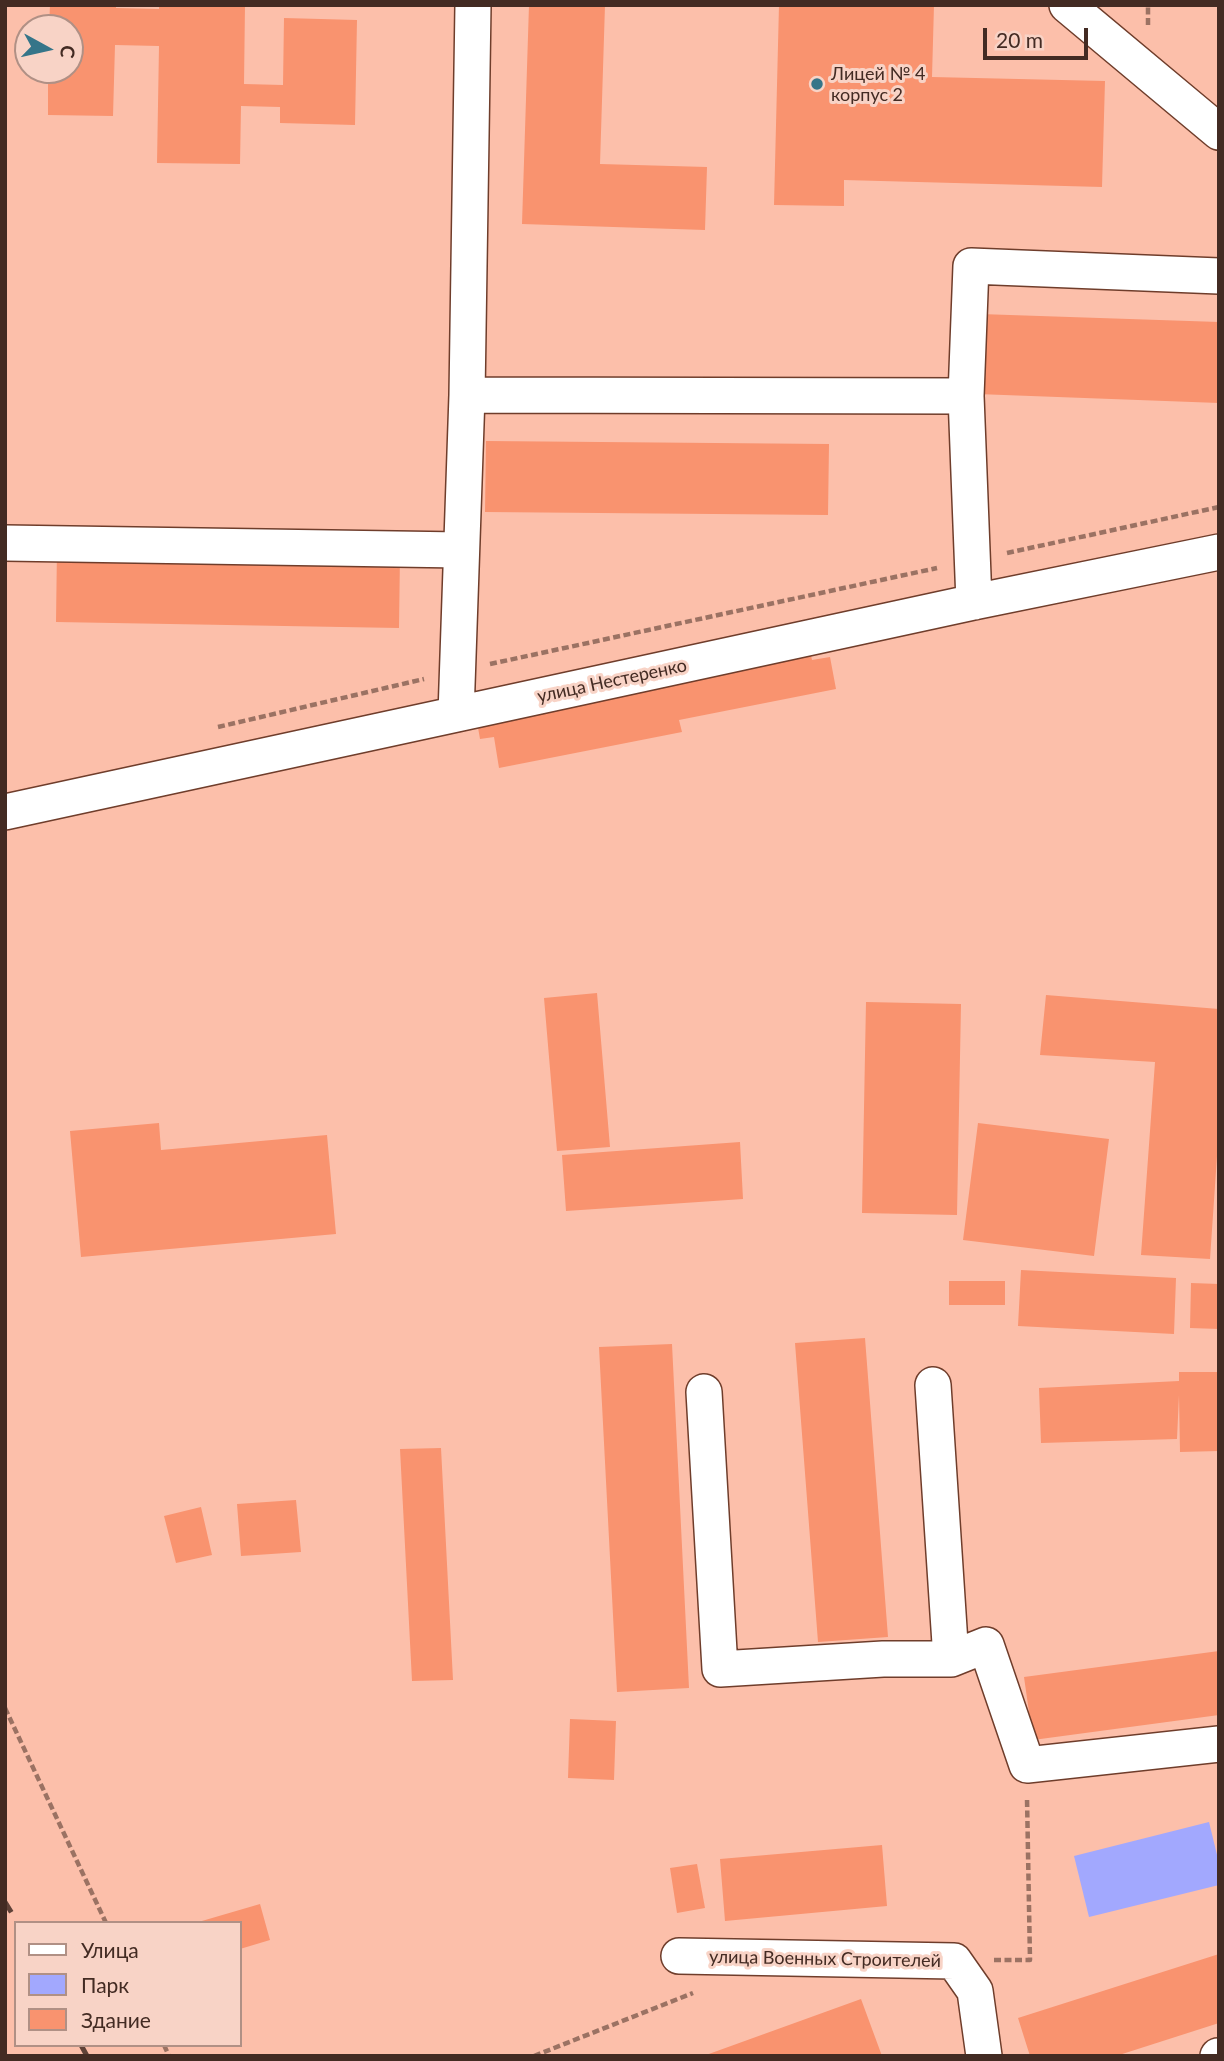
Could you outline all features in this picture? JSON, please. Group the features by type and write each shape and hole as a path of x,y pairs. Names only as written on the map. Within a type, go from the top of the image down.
{"street":[{"path":"456,714 467,395 474,5"},
{"path":"1067,5 1218,132"},
{"path":"974,601 966,397 971,267 1219,276"},
{"path":"467,395 966,397"},
{"path":"5,543 461,550"},
{"name":"улица Нестеренко","path":"5,812 974,601 1219,552"},
{"path":"933,1385 951,1659"},
{"path":"704,1392 720,1669 883,1658 951,1659 986,1645 1027,1765 1219,1744"},
{"name":"улица Военных Строителей","path":"679,1956 954,1961 975,1991 984,2056"}],"path":[{"path":"205,730 458,671 1219,507"},
{"path":"5,1708 105,1921"},
{"path":"954,1961 1030,1960 1027,1765"},
{"path":"534,2056 695,1993"}],"green space":[{"path":"1209,1822 1219,1863 1219,1885 1089,1917 1074,1856"}],"building":[{"path":"50,5 116,5 116,8 159,9 159,5 245,5 244,84 283,85 284,18 357,20 355,125 280,123 280,107 241,106 240,164 157,163 159,46 115,45 113,116 48,115 48,84 84,84 84,14 50,14"},
{"path":"529,5 605,5 600,164 707,167 705,230 522,224"},
{"path":"779,5 934,5 932,77 1105,81 1102,187 844,180 844,206 774,205"},
{"path":"980,314 1219,322 1219,403 977,394"},
{"path":"486,441 829,444 828,515 485,512"},
{"path":"57,548 400,554 399,628 56,622"},
{"path":"810,651 812,660 830,657 836,689 679,720 682,732 499,768 494,737 480,739 476,716"},
{"path":"597,993 610,1147 557,1151 544,998"},
{"path":"1046,995 1219,1009 1219,1127 1210,1259 1141,1255 1155,1062 1040,1055"},
{"path":"866,1002 961,1004 957,1215 862,1213"},
{"path":"159,1123 161,1150 327,1135 336,1234 81,1257 70,1131"},
{"path":"978,1123 1109,1139 1094,1256 963,1240"},
{"path":"740,1142 743,1199 566,1211 562,1155"},
{"path":"1021,1270 1176,1278 1174,1334 1018,1326"},
{"path":"949,1281 1005,1281 1005,1305 949,1305"},
{"path":"1191,1283 1219,1284 1219,1329 1190,1328"},
{"path":"865,1338 888,1637 818,1642 795,1343"},
{"path":"672,1344 689,1688 617,1692 599,1347"},
{"path":"1179,1372 1219,1372 1219,1451 1180,1452 1179,1395 1177,1439 1041,1443 1039,1388 1179,1381"},
{"path":"441,1448 453,1680 412,1681 400,1449"},
{"path":"296,1500 301,1552 241,1556 237,1504"},
{"path":"201,1507 212,1555 176,1563 164,1516"},
{"path":"1219,1651 1219,1715 1033,1740 1024,1677"},
{"path":"570,1719 616,1721 614,1780 568,1778"},
{"path":"882,1845 887,1906 725,1921 720,1859"},
{"path":"697,1864 705,1908 677,1913 670,1868"},
{"path":"260,1904 270,1940 242,1948 242,1921 202,1921"},
{"path":"1219,1954 1219,2023 1116,2056 1030,2056 1018,2018"},
{"path":"861,1999 882,2056 706,2056 706,2055"}],"railway":[{"path":"5,1902 17,1921"},
{"path":"82,2047 87,2056"}],"place":[{"name":"Лицей № 4 корпус 2","path":"817,84"}]}
